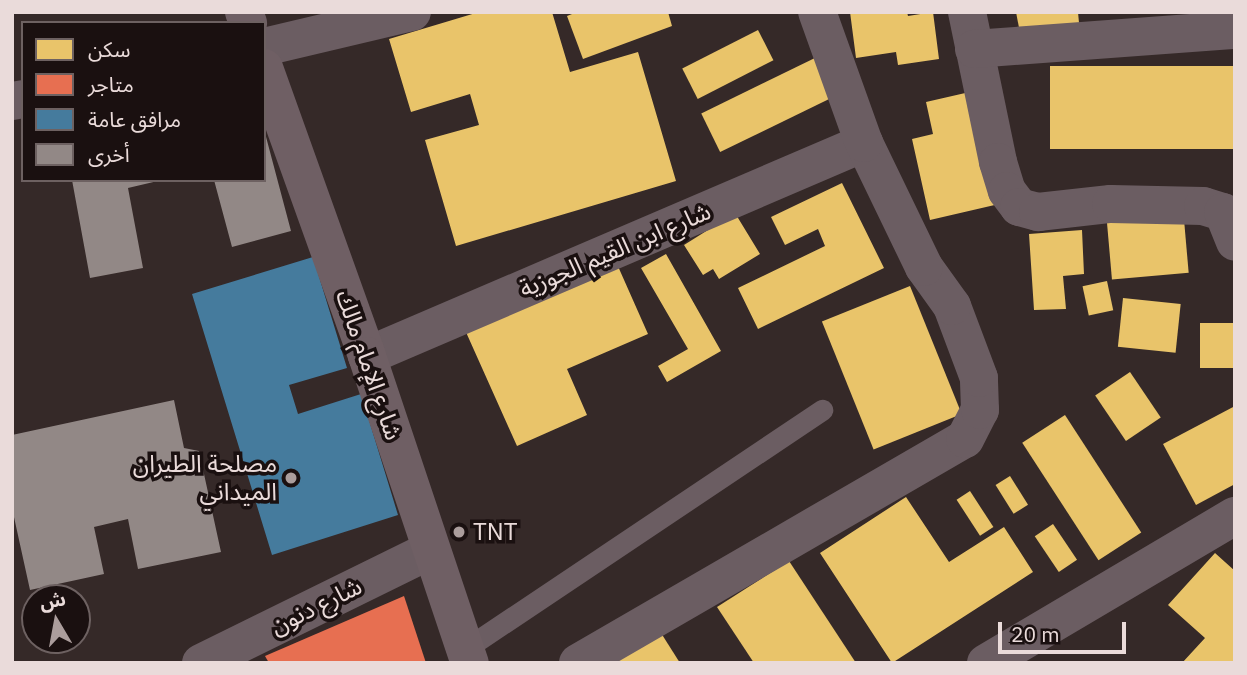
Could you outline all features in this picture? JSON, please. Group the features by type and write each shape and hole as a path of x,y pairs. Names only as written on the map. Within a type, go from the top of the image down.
{"street":[{"path":"266,47 412,12"},
{"path":"578,663 965,439 979,410 979,378 951,306 917,253 864,143 817,12"},
{"path":"967,12 998,162 1007,191 1019,207 1038,212 1111,204 1203,206 1223,212 1235,242"},
{"path":"974,49 1235,30"},
{"name":"شارع الإمام مالك","path":"266,74 468,656"},
{"name":"شارع ابن القيم الجوزية","path":"366,356 864,143"},
{"path":"986,663 1235,516"},
{"name":"شارع دنون","path":"201,663 431,550"}],"lane":[{"path":"468,656 822,410"}],"building: سكن":[{"path":"479,12 552,12 570,72 638,52 676,181 456,246 425,140 479,125 470,94 411,112 389,39"},
{"path":"577,12 668,12 672,26 583,59 567,16"},
{"path":"850,12 907,12 908,16 933,12 939,59 898,65 896,52 856,58"},
{"path":"1016,12 1078,12 1079,23 1020,33"},
{"path":"758,30 773,60 698,99 682,69"},
{"path":"819,56 838,95 720,152 701,113"},
{"path":"1050,66 1235,66 1235,149 1050,149"},
{"path":"974,91 999,204 930,220 912,139 933,134 926,102"},
{"path":"842,183 884,268 758,329 738,288 825,246 818,229 785,245 771,217"},
{"path":"1183,208 1189,273 1112,279 1106,215"},
{"path":"735,213 760,254 719,279 713,269 703,275 684,245"},
{"path":"1082,230 1084,274 1063,276 1066,309 1034,310 1029,234"},
{"path":"666,254 721,351 667,382 658,366 688,349 641,268"},
{"path":"613,255 648,334 567,369 587,415 517,446 461,321"},
{"path":"1107,281 1113,310 1089,316 1083,286"},
{"path":"910,286 962,414 874,450 822,322"},
{"path":"1123,298 1181,304 1176,353 1118,347"},
{"path":"1200,323 1235,323 1235,368 1200,368"},
{"path":"1130,372 1161,418 1126,441 1095,395"},
{"path":"1235,406 1235,484 1196,505 1163,444"},
{"path":"1065,415 1141,532 1098,560 1022,443"},
{"path":"1010,476 1028,505 1014,514 996,485"},
{"path":"970,491 993,527 980,536 957,500"},
{"path":"906,497 949,562 1004,527 1033,572 892,663 820,553"},
{"path":"1053,524 1077,560 1059,572 1035,536"},
{"path":"1215,553 1235,571 1235,663 1182,663 1205,638 1168,605"},
{"path":"789,561 856,663 754,663 717,607"},
{"path":"661,633 680,663 615,663"}],"building: متاجر":[{"path":"404,596 426,663 269,663 265,656"}],"building: مرافق عامة":[{"path":"313,257 347,368 289,385 298,414 361,394 398,515 272,555 192,294"}],"building: أخرى":[{"path":"266,137 291,231 232,247 215,182 266,182"},
{"path":"72,182 154,182 128,188 143,268 90,278"},
{"path":"174,400 184,448 199,451 221,552 138,569 128,519 94,527 104,574 58,584 29,584 12,508 12,435"}],"place":[{"name":"مصلحة الطيران الميداني","path":"291,478"},
{"name":"TNT","path":"459,532"}]}
